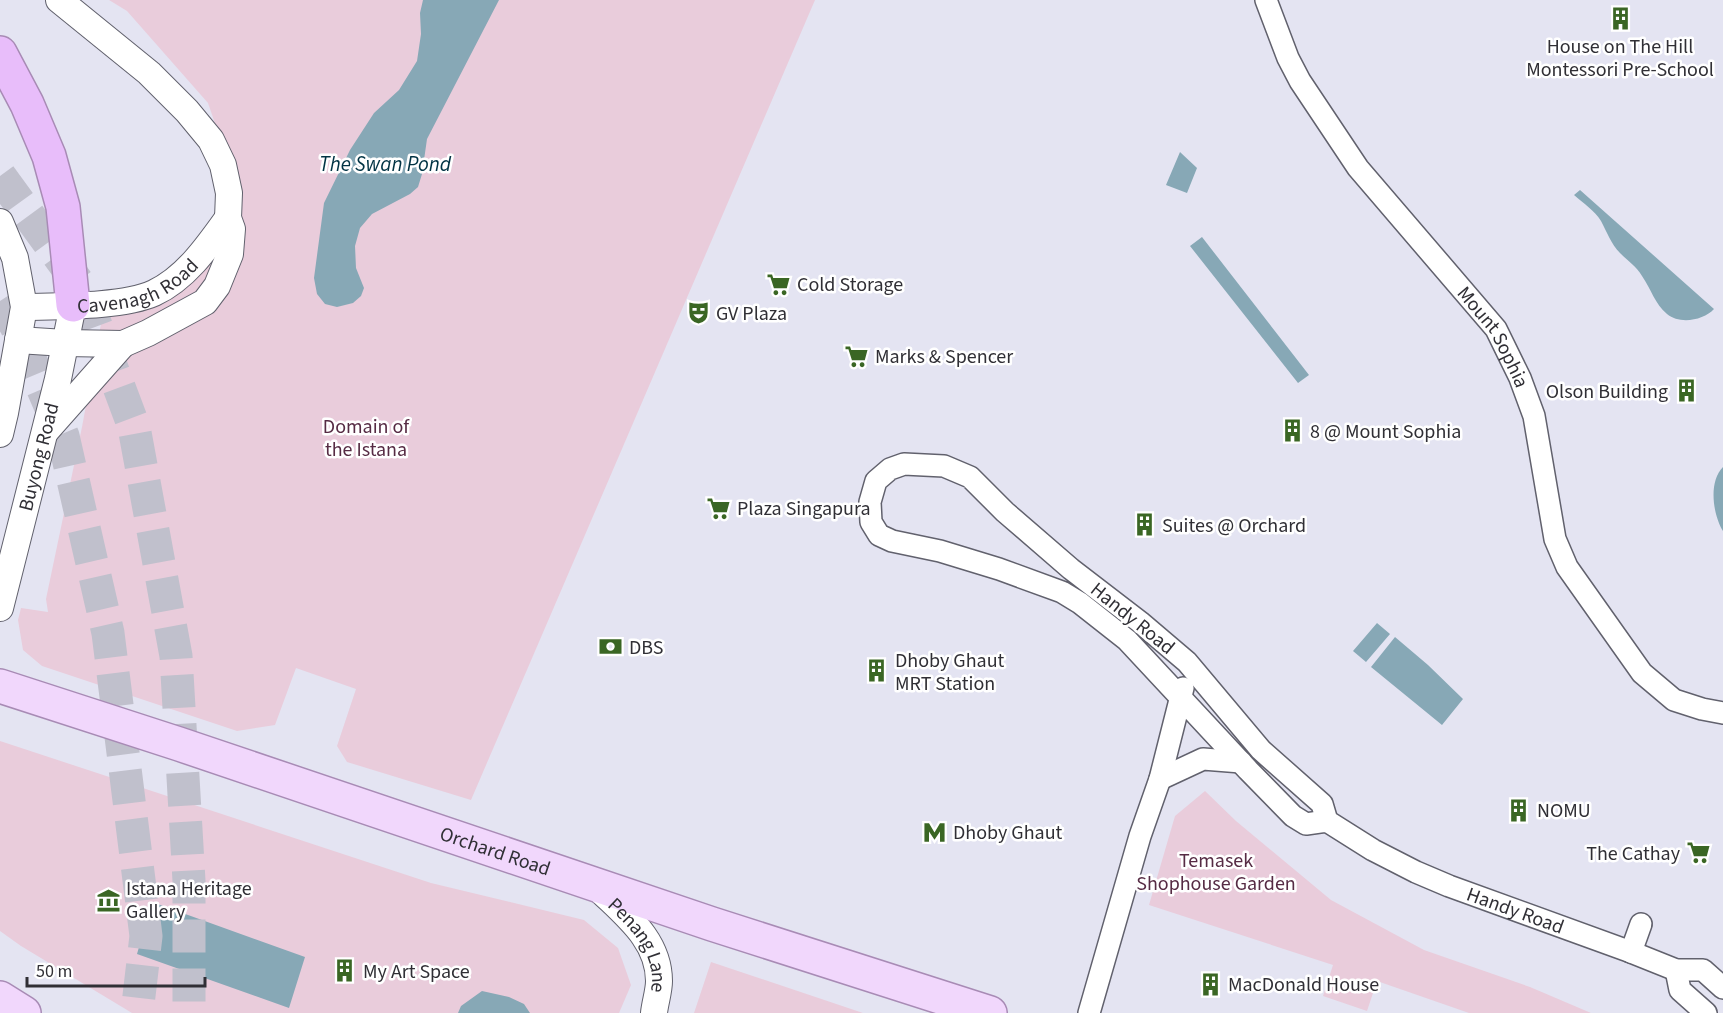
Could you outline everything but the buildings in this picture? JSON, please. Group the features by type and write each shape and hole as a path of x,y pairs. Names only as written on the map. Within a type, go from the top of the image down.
{"highway":[{"path":"0,53 27,104 49,156 63,207 73,305"}],"main road":[{"name":"Orchard Road","path":"5,685 595,885 990,1013"},
{"path":"0,998 24,1013"}],"street":[{"name":"Cavenagh Road","path":"18,340 123,344 205,302 217,286 230,254 232,229 228,218 229,193 223,165 211,140 187,111 149,73 59,0"},
{"name":"Mount Sophia","path":"1266,0 1288,58 1300,81 1358,168 1496,329 1520,378 1534,416 1555,539 1567,567 1642,673 1674,700 1723,713"},
{"name":"Cavenagh Road","path":"24,307 139,299 154,293 185,272 228,218"},
{"path":"0,222 15,258 24,307 0,435"},
{"name":"Buyong Road","path":"0,608 44,434 73,305"},
{"path":"44,434 123,344"},
{"name":"Handy Road","path":"1327,821 1322,804 1261,750 1187,662 1005,512 970,477 944,466 904,464 890,469 876,481 870,502 871,522 879,535 892,541 940,551 999,569 1062,592 1080,603 1127,640 1293,816 1306,824 1327,821 1373,850 1416,872 1676,970 1703,970 1723,988"},
{"path":"1089,1013 1140,836 1160,779 1182,698 1187,662"},
{"path":"1160,779 1203,759 1241,762"},
{"name":"Penang Lane","path":"595,885 643,933 654,952 659,982 654,1013"},
{"path":"1632,952 1641,924"},
{"path":"1676,970 1680,990 1706,1013"}],"green space":[{"name":"Domain of the Istana","path":"109,0 815,0 471,800 347,762 337,746 356,689 296,668 275,725 237,731 42,666 23,650 18,620 21,608 48,612 46,599 105,302 179,284 234,179 208,103 127,11"},
{"path":"0,741 431,883 584,920 618,948 631,985 619,1013 132,1013 0,931"},
{"name":"Temasek Shophouse Garden","path":"1205,791 1236,821 1331,900 1424,950 1530,987 1591,1013 1469,1013 1377,981 1367,1011 1323,996 1333,965 1149,905 1175,816"},
{"path":"711,962 863,1013 694,1013"}],"water":[{"name":"The Swan Pond","path":"423,0 499,0 427,139 418,187 410,194 372,214 360,228 355,246 356,268 364,288 361,296 353,303 337,307 325,304 317,294 314,278 324,203 350,150 374,113 399,90 417,61"},
{"path":"1180,152 1197,168 1187,193 1166,185"},
{"path":"1580,190 1714,309 1692,320 1678,319 1667,314 1656,301 1640,272 1614,246 1598,217 1574,195"},
{"path":"1202,237 1309,375 1298,383 1190,246"},
{"path":"1723,467 1723,531 1715,508 1714,490 1718,473"},
{"path":"1377,623 1390,634 1366,662 1353,651"},
{"path":"1395,637 1463,699 1442,725 1371,667"},
{"path":"152,902 305,957 289,1008 137,954"},
{"path":"482,991 509,997 524,1004 530,1013 458,1013 461,1006"}],"tunnel":[{"path":"0,176 82,288 134,427 176,656 189,881 189,1013"},
{"path":"0,301 16,326 63,436 108,633 146,936 137,1013"}],"place":[{"name":"House on The Hill Montessori Pre-School","path":"1620,19"},
{"name":"Cold Storage","path":"779,284"},
{"name":"GV Plaza","path":"698,313"},
{"name":"Marks & Spencer","path":"857,356"},
{"name":"Olson Building","path":"1686,391"},
{"name":"8 @ Mount Sophia","path":"1292,431"},
{"name":"Plaza Singapura","path":"719,508"},
{"name":"Suites @ Orchard","path":"1144,525"},
{"name":"DBS","path":"611,647"},
{"name":"Dhoby Ghaut MRT Station","path":"877,671"},
{"name":"NOMU","path":"1519,810"},
{"name":"Dhoby Ghaut","path":"935,832"},
{"name":"The Cathay","path":"1698,853"},
{"name":"Istana Heritage Gallery","path":"108,900"},
{"name":"My Art Space","path":"345,971"},
{"name":"MacDonald House","path":"1210,984"}]}
